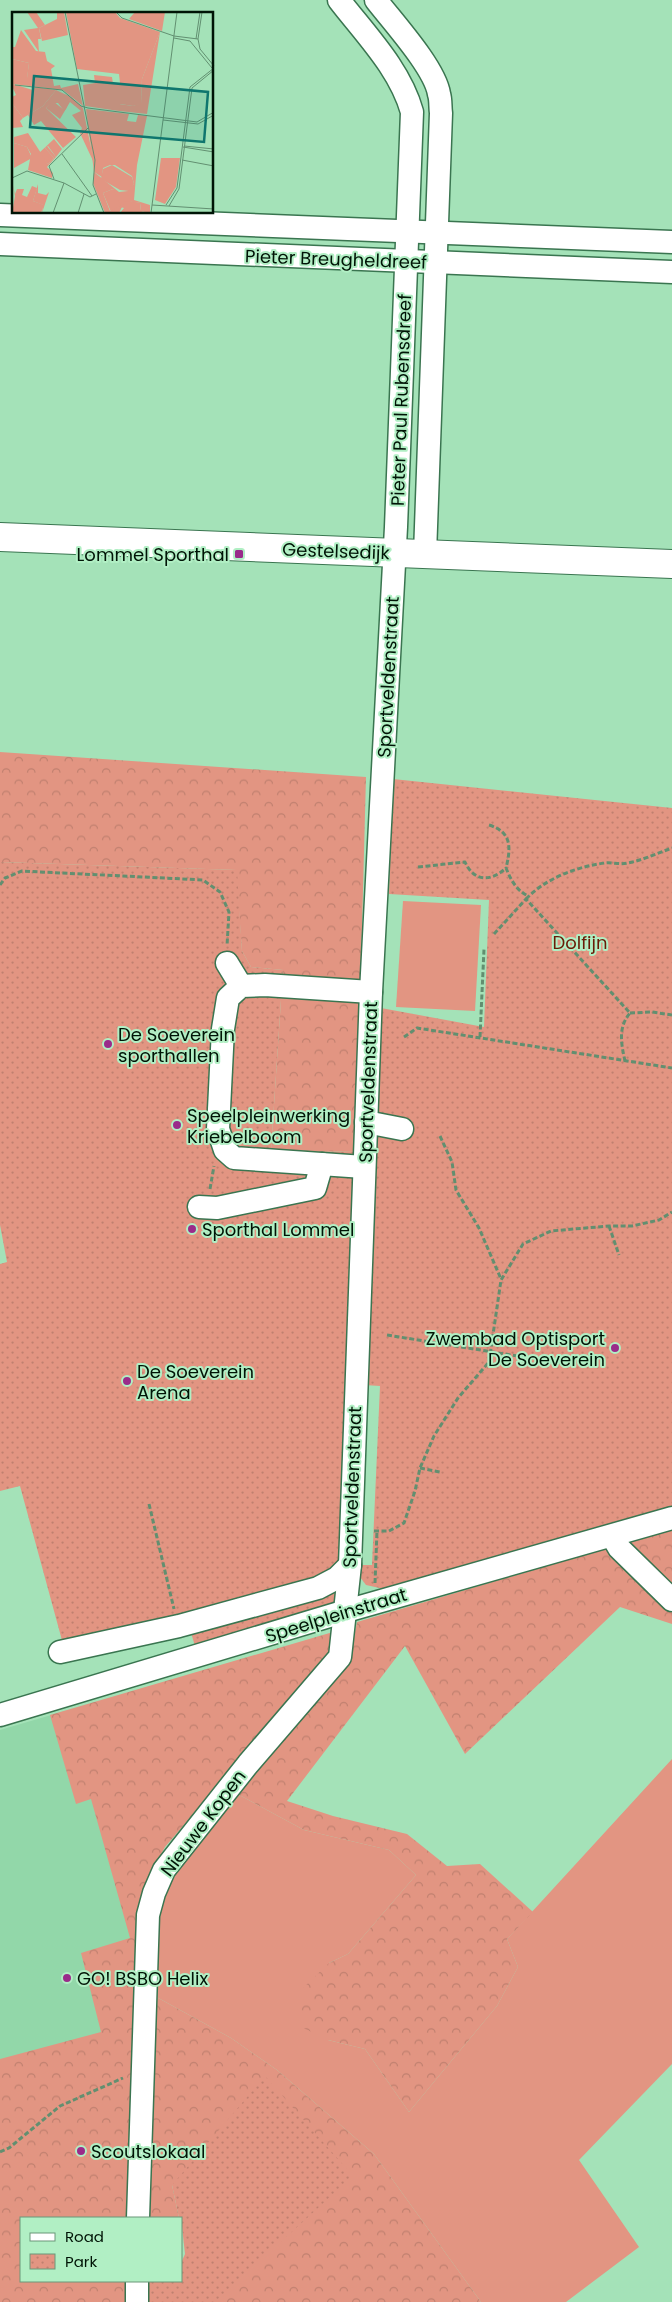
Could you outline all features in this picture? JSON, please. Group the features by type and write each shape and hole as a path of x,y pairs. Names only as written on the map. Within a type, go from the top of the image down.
{"main road":[{"name":"Gestelsedijk","path":"0,537 672,564"}],"street":[{"name":"Pieter Paul Rubensdreef","path":"339,0 399,79 407,95 412,112 394,553"},
{"name":"Pieter Paul Rubensdreef","path":"376,0 418,55 436,83 440,94 438,233 425,554"},
{"name":"Pieter Breugheldreef","path":"672,242 408,233 2,215 0,244 672,272"},
{"name":"Sportveldenstraat","path":"346,1611 350,1565 371,992 394,553"},
{"path":"227,963 241,986"},
{"path":"364,1167 234,1158 225,1150 220,1140 218,1129 223,1029 228,998 241,986 265,985 371,992"},
{"path":"366,1122 402,1129"},
{"path":"205,1198 218,1208 315,1188 322,1164"},
{"name":"Speelpleinstraat","path":"0,1715 346,1611 672,1518"},
{"path":"612,1536 619,1548 672,1600"},
{"path":"60,1652 178,1626 318,1588 337,1578 350,1565"},
{"name":"Nieuwe Kopen","path":"138,2217 148,1915 160,1878 164,1870 213,1806 340,1656 346,1611"},
{"path":"137,2282 137,2302"}],"path":[{"path":"489,826 504,832 508,840 510,850 506,868 515,886 630,1013"},
{"path":"494,934 527,898 534,893 538,886 565,873 605,863 628,863 672,848"},
{"path":"418,867 465,862 473,875 479,878 494,877 506,868"},
{"path":"0,885 5,878 22,871 203,880 220,892 229,912 227,963"},
{"path":"480,1037 484,949"},
{"path":"625,1061 622,1045 622,1022 630,1013 652,1012 672,1015"},
{"path":"404,1037 418,1028 672,1068"},
{"path":"440,1136 452,1162 456,1190 479,1228 501,1280"},
{"path":"205,1198 210,1180"},
{"path":"390,1599 387,1589 375,1589 375,1531 389,1531 404,1523 415,1491 420,1468 434,1436 458,1398 488,1362 501,1280 523,1244 552,1231 632,1226 659,1220 672,1212"},
{"path":"609,1226 619,1255"},
{"path":"386,1335 561,1364"},
{"path":"420,1468 440,1472"},
{"path":"149,1504 178,1626"},
{"path":"0,2152 9,2148 60,2106 143,2072"}],"shaded area":[{"name":"GO! BSBO Helix","path":"65,1711 137,1898 133,2057 0,2132 0,1730"}],"green space":[{"path":"0,752 366,777 356,1152 271,1150 283,970 251,967 242,951 236,870 0,862"},
{"name":"Dolfijn","path":"393,779 672,808 672,1512 384,1589 366,1585 360,1577 356,1565 372,1565 380,1386 364,1385 381,1008 484,1027 489,900 389,894"},
{"path":"0,862 237,870 242,951 251,967 283,970 271,1150 356,1152 338,1599 326,1610 195,1646 186,1616 63,1644 20,1486 0,1491 0,1264 7,1262 0,1225"},
{"path":"403,901 481,905 475,1011 396,1007"},
{"path":"672,1529 672,1624 620,1607 465,1754 405,1646 287,1801 333,1816 407,1834 447,1866 480,1864 533,1912 507,1939 518,1967 497,2006 409,2112 365,2049 328,2040 299,2026 302,1989 329,1963 348,1954 416,1875 389,1850 304,1830 232,1791 352,1647 357,1622"},
{"path":"333,1632 327,1658 165,1847 150,1875 131,2217 20,2217 20,2282 129,2282 128,2302 0,2302 0,2059 101,2032 81,1953 130,1938 91,1799 76,1804 50,1715"},
{"path":"672,1759 672,2064 579,2160 639,2247 566,2302 481,2302 374,2154 277,2070 231,2038 151,1994 155,1906 169,1867 232,1791 304,1830 389,1850 416,1875 348,1954 329,1963 328,2040 365,2049 409,2112 497,2006 518,1967 507,1939"},
{"path":"151,1994 231,2038 277,2070 374,2154 481,2302 214,2302 352,2176 172,2185 179,2217 144,2217"},
{"path":"265,2076 353,2176 215,2302 144,2302 143,2282 182,2282 182,2261 185,2254 182,2217 179,2217 172,2185"}],"place":[{"name":"Lommel Sporthal","path":"239,554"},
{"name":"De Soeverein sporthallen","path":"108,1044"},
{"name":"Speelpleinwerking Kriebelboom","path":"177,1125"},
{"name":"Sporthal Lommel","path":"192,1229"},
{"name":"Zwembad Optisport De Soeverein","path":"615,1348"},
{"name":"De Soeverein Arena","path":"127,1381"},
{"name":"GO! BSBO Helix","path":"67,1978"},
{"name":"Scoutslokaal","path":"81,2151"}]}
